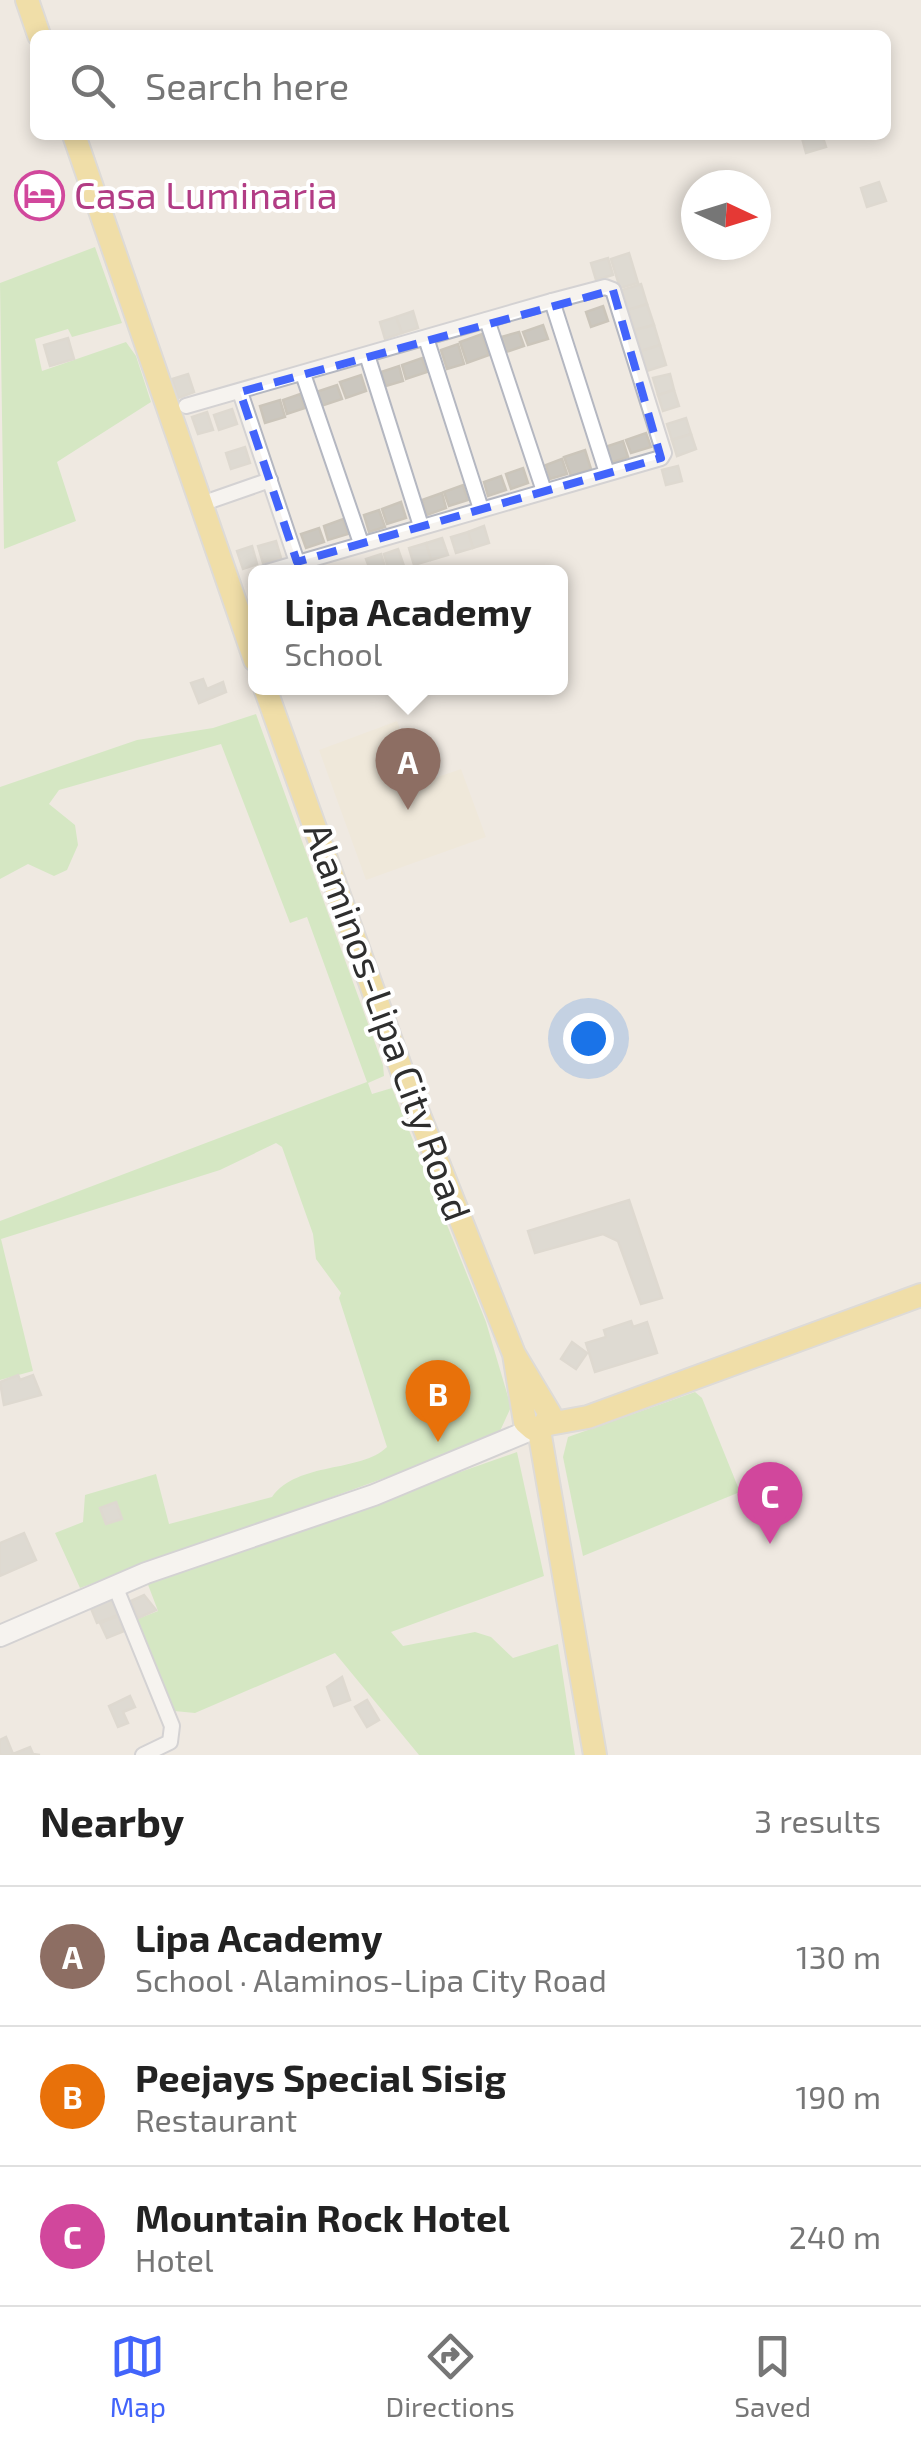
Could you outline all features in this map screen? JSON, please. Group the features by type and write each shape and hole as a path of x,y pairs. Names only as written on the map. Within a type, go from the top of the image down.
{"main road":[{"path":"27,0 37,30"},
{"path":"76,140 248,637"},
{"name":"Alaminos-Lipa City Road","path":"268,695 404,1077 537,1418 595,1755"},
{"path":"537,1418 605,1410 921,1295"}],"street":[{"path":"186,406 552,301 605,287 612,290 663,456 288,565"},
{"path":"552,301 607,473"},
{"path":"488,320 544,491"},
{"path":"426,338 482,509"},
{"path":"367,355 421,526"},
{"path":"303,374 362,543"},
{"path":"240,392 297,562"},
{"path":"201,504 270,480"},
{"path":"0,1636 115,1586 495,1448 537,1418"},
{"path":"115,1586 181,1755"},
{"path":"143,1755 172,1737"}],"highlighted area":[{"path":"613,290 661,458 297,562 240,392"}],"shaded area":[{"path":"397,721 420,783 461,769 486,837 366,880 319,750"}],"green space":[{"path":"95,247 122,323 72,337 68,329 35,339 42,371 126,342 136,356 151,402 57,462 76,521 4,549 0,283"},
{"path":"256,714 383,1065 384,1076 368,1083 372,1094 392,1088 486,1322 511,1407 500,1431 487,1441 80,1588 55,1533 83,1522 85,1495 156,1474 169,1524 272,1497 297,1478 361,1461 387,1447 339,1298 341,1293 316,1259 313,1234 282,1147 276,1143 220,1170 1,1239 33,1371 0,1380 0,1221 367,1082 307,917 290,923 221,744 59,790 49,804 75,825 78,845 67,870 54,876 28,864 0,879 0,787 137,740 213,728"},
{"path":"695,1392 702,1398 740,1492 583,1556 563,1457 568,1437"},
{"path":"517,1452 544,1576 391,1632 403,1646 475,1632 491,1637 513,1658 558,1644 575,1755 419,1755 335,1653 195,1713 174,1711 135,1620 158,1611 147,1582"}],"building":[{"path":"803,140 824,140 826,147 806,153"},
{"path":"879,182 886,201 867,207 861,188"},
{"path":"629,253 638,283 620,288 611,259"},
{"path":"608,258 613,275 596,280 591,263"},
{"path":"641,284 647,304 628,310 622,290"},
{"path":"647,304 654,325 635,330 628,310"},
{"path":"603,306 608,321 591,327 586,312"},
{"path":"413,311 418,328 402,333 396,317"},
{"path":"396,317 402,333 385,339 380,322"},
{"path":"543,325 548,339 528,345 523,332"},
{"path":"654,325 660,345 641,351 635,330"},
{"path":"519,332 524,346 506,352 501,337"},
{"path":"482,334 489,355 467,363 460,342"},
{"path":"68,338 74,359 50,366 44,345"},
{"path":"458,344 464,364 447,369 441,350"},
{"path":"660,345 666,365 647,371 641,351"},
{"path":"422,358 427,372 406,379 402,365"},
{"path":"399,366 403,381 386,386 381,372"},
{"path":"188,374 194,392 178,398 172,379"},
{"path":"670,374 674,390 658,395 653,378"},
{"path":"361,375 366,391 346,398 340,382"},
{"path":"337,385 342,399 321,406 316,392"},
{"path":"674,390 679,406 663,411 658,395"},
{"path":"300,394 305,408 287,414 283,400"},
{"path":"280,400 285,417 265,423 260,406"},
{"path":"232,409 237,424 219,430 214,415"},
{"path":"207,412 213,430 198,434 192,417"},
{"path":"686,418 691,434 672,440 667,424"},
{"path":"646,433 651,447 631,453 626,440"},
{"path":"691,434 696,449 677,456 672,440"},
{"path":"623,441 628,457 611,463 605,447"},
{"path":"245,447 250,463 231,469 226,453"},
{"path":"585,450 591,469 571,476 564,457"},
{"path":"562,459 567,474 550,479 546,465"},
{"path":"678,466 682,481 666,485 662,470"},
{"path":"523,468 528,483 511,489 506,474"},
{"path":"501,476 506,490 488,496 484,482"},
{"path":"463,485 468,500 449,506 444,492"},
{"path":"442,493 446,508 427,515 422,500"},
{"path":"401,502 406,518 387,524 382,509"},
{"path":"379,510 385,527 369,532 364,515"},
{"path":"343,519 348,534 328,540 324,526"},
{"path":"484,526 489,543 473,548 468,532"},
{"path":"319,528 324,542 306,548 301,534"},
{"path":"468,532 473,548 456,553 451,537"},
{"path":"442,538 448,555 431,560 426,543"},
{"path":"276,541 281,558 263,563 258,546"},
{"path":"426,543 431,560 414,565 409,548"},
{"path":"252,546 257,564 243,569 237,551"},
{"path":"398,549 404,565 387,565 384,554"},
{"path":"381,554 384,565 368,565 366,559"},
{"path":"203,679 207,689 223,682 226,692 199,703 191,683"},
{"path":"629,1200 662,1298 641,1304 618,1241 603,1234 535,1253 528,1231"},
{"path":"631,1321 633,1327 647,1322 657,1353 595,1372 586,1343 606,1337 604,1330"},
{"path":"572,1342 587,1353 576,1369 561,1359"},
{"path":"18,1375 20,1380 33,1375 41,1395 4,1405 0,1382"},
{"path":"116,1502 122,1519 106,1524 100,1508"},
{"path":"24,1533 36,1560 0,1576 0,1543"},
{"path":"144,1595 156,1610 138,1618 131,1601"},
{"path":"111,1598 118,1615 97,1623 90,1606"},
{"path":"118,1616 124,1631 107,1638 100,1623"},
{"path":"342,1677 350,1700 334,1706 327,1687"},
{"path":"130,1696 135,1707 123,1712 128,1723 118,1727 109,1706"},
{"path":"367,1700 379,1720 367,1727 355,1707"},
{"path":"6,1737 13,1754 30,1747 33,1754 40,1755 0,1755 0,1740"}],"place":[{"name":"Casa Luminaria","path":"39,196"},
{"name":"Lipa Academy","path":"408,810"},
{"name":"Peejays Special Sisig","path":"438,1442"},
{"name":"Mountain Rock Hotel","path":"770,1544"}]}
